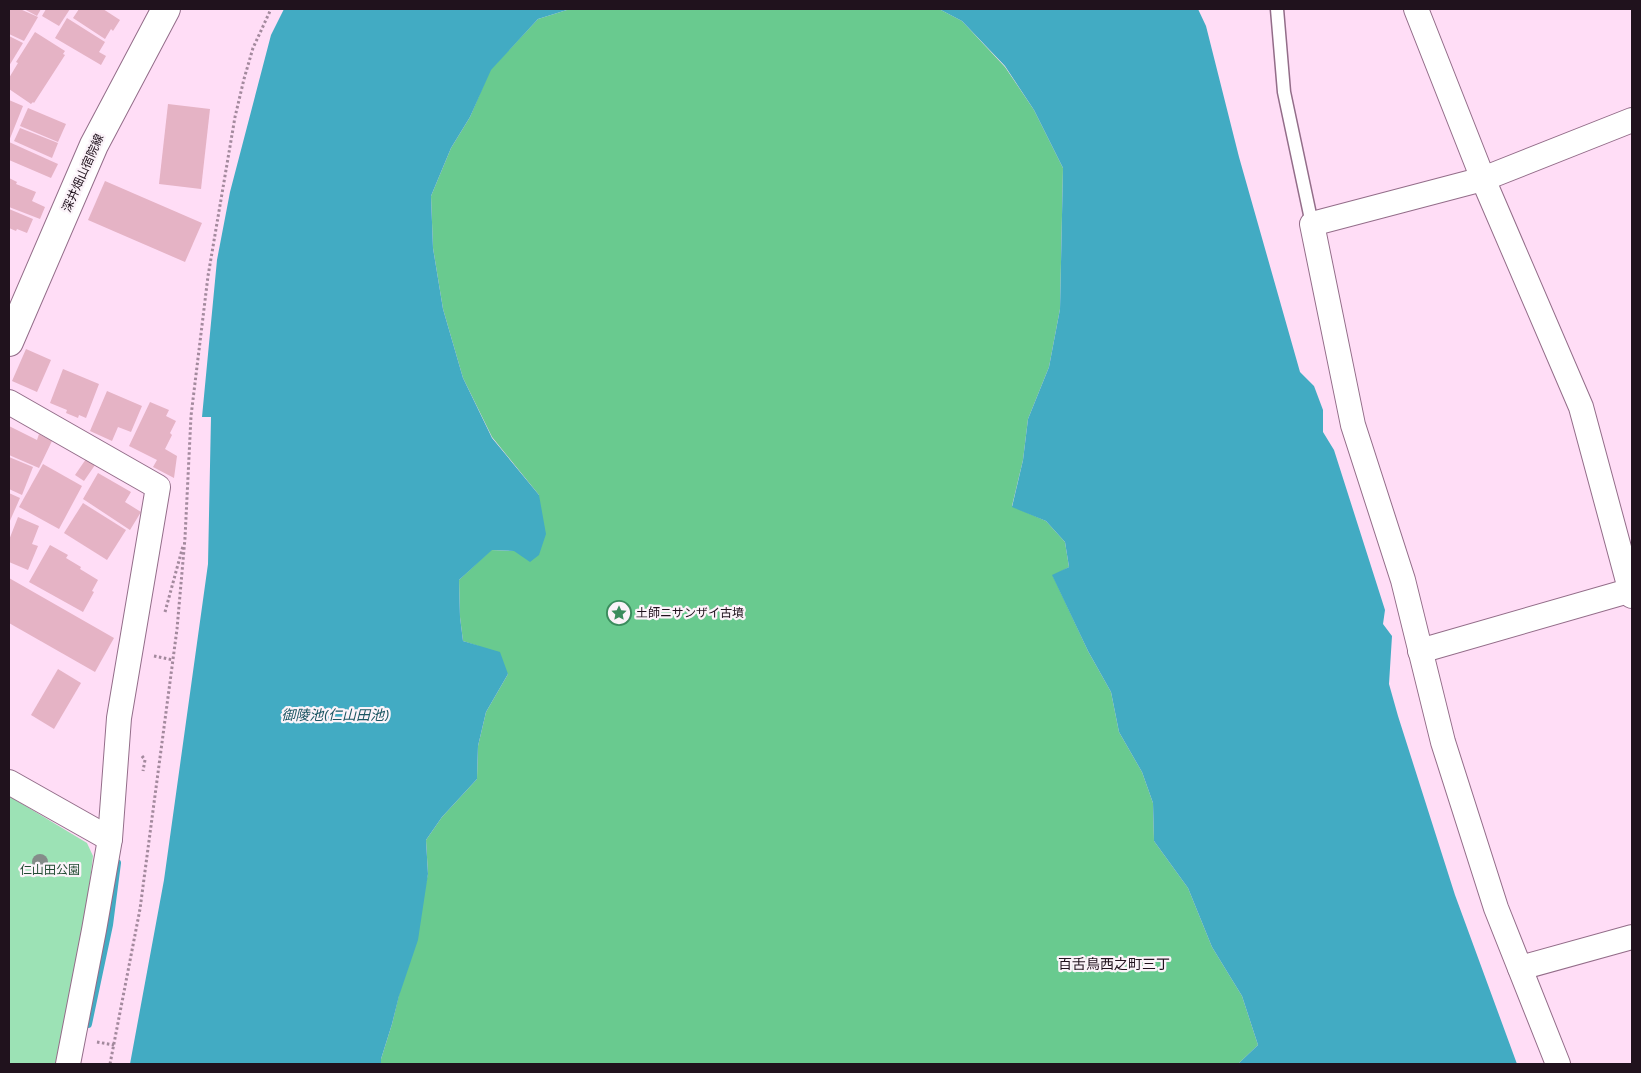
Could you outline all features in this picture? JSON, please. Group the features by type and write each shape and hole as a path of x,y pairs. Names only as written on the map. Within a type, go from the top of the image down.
{"main road":[{"name":"深井畑山宿院線","path":"9,342 94,145 166,9"}],"street":[{"path":"1416,9 1483,179 1582,407 1632,592 1420,651"},
{"path":"1558,1064 1496,908 1443,742 1403,580 1353,425 1312,224 1483,179 1630,126"},
{"path":"9,402 158,487 119,718 110,839 68,1064"},
{"path":"9,782 110,839"},
{"path":"1520,968 1632,937"}],"lane":[{"path":"1277,9 1284,92 1312,224"}],"path":[{"path":"110,1064 140,909 173,660 185,538 191,416 208,276 244,79 253,48 271,9"},
{"path":"163,620 185,538"},
{"path":"156,647 153,656 173,660"},
{"path":"92,1041 114,1045"}],"green space":[{"path":"570,9 939,9 962,21 1005,67 1034,110 1063,168 1060,309 1049,367 1028,419 1023,460 1012,506 1046,521 1065,542 1069,567 1053,576 1088,651 1111,692 1119,732 1142,772 1153,803 1154,841 1188,888 1212,947 1242,996 1258,1045 1238,1064 381,1064 428,874 426,840 442,817 477,779 478,746 486,712 508,674 478,646 463,641 459,580 491,550 514,551 539,495 492,437 463,378 443,309 433,248 431,196 451,148 470,117 490,70 538,19"},
{"name":"仁山田公園","path":"9,796 87,843 93,856 84,932 55,1064 9,1064"}],"water":[{"name":"御陵池(仁山田池)","path":"284,9 570,9 538,19 491,70 470,117 451,148 431,196 433,248 443,309 463,378 492,438 539,495 546,534 539,555 530,562 514,551 492,550 459,580 463,641 500,652 508,674 486,712 478,746 477,779 442,817 426,840 428,874 418,940 399,996 381,1064 130,1064 164,880 208,564 211,417 202,417 217,260 230,192 271,35"},
{"path":"939,9 1198,9 1206,26 1239,157 1300,372 1314,386 1323,410 1323,432 1334,450 1385,610 1383,624 1392,636 1389,684 1398,716 1455,895 1517,1064 1238,1064 1258,1045 1242,996 1212,947 1188,888 1154,841 1153,803 1142,772 1119,732 1111,692 1088,651 1052,575 1069,567 1065,542 1046,521 1012,507 1023,460 1028,419 1049,367 1060,309 1063,168 1034,110 1005,66 962,21"}],"building":[{"path":"9,9 20,9 38,17 24,41 9,34"},
{"path":"24,9 41,9 37,16"},
{"path":"46,9 70,9 59,26 42,16"},
{"path":"79,9 103,9 120,20 105,39 73,18"},
{"path":"67,18 105,42 99,52 106,56 101,65 55,38"},
{"path":"35,32 65,51 63,54 65,55 34,103 31,104 9,89 9,78 18,63 16,62"},
{"path":"9,36 23,43 9,66"},
{"path":"9,100 23,106 9,141"},
{"path":"168,104 210,109 201,189 159,184"},
{"path":"28,108 66,124 58,142 20,126"},
{"path":"20,128 58,143 52,158 14,141"},
{"path":"9,142 58,164 51,178 9,160"},
{"path":"9,178 17,182 16,184 36,192 32,201 45,207 40,219 9,207"},
{"path":"105,181 202,223 185,262 88,220"},
{"path":"9,209 33,219 27,233 9,228"},
{"path":"26,349 51,360 37,392 12,381"},
{"path":"63,369 99,384 86,418 79,415 78,418 66,413 67,410 50,403"},
{"path":"107,391 142,406 131,432 118,427 112,441 90,431"},
{"path":"150,402 169,410 166,416 176,421 165,449 177,456 174,478 153,467 157,460 129,446"},
{"path":"9,426 37,440 39,434 52,441 39,468 9,455"},
{"path":"9,457 33,467 22,495 9,489"},
{"path":"86,459 95,465 84,481 75,475"},
{"path":"43,464 82,486 59,529 19,507"},
{"path":"98,473 131,492 125,502 141,512 130,530 83,499"},
{"path":"9,493 20,498 9,523"},
{"path":"83,503 126,530 107,560 64,533"},
{"path":"18,517 39,526 32,544 38,546 28,570 9,562 9,540"},
{"path":"50,545 68,555 66,558 98,580 83,612 29,582"},
{"path":"9,578 114,638 95,672 9,623"},
{"path":"58,669 81,683 54,729 31,715"}],"waterway":[{"path":"88,1024 109,925 117,863"}],"place":[{"name":"土師ニサンザイ古墳","path":"619,613"}],"district":[{"name":"百舌鳥西之町三丁","path":"1114,964"}]}
